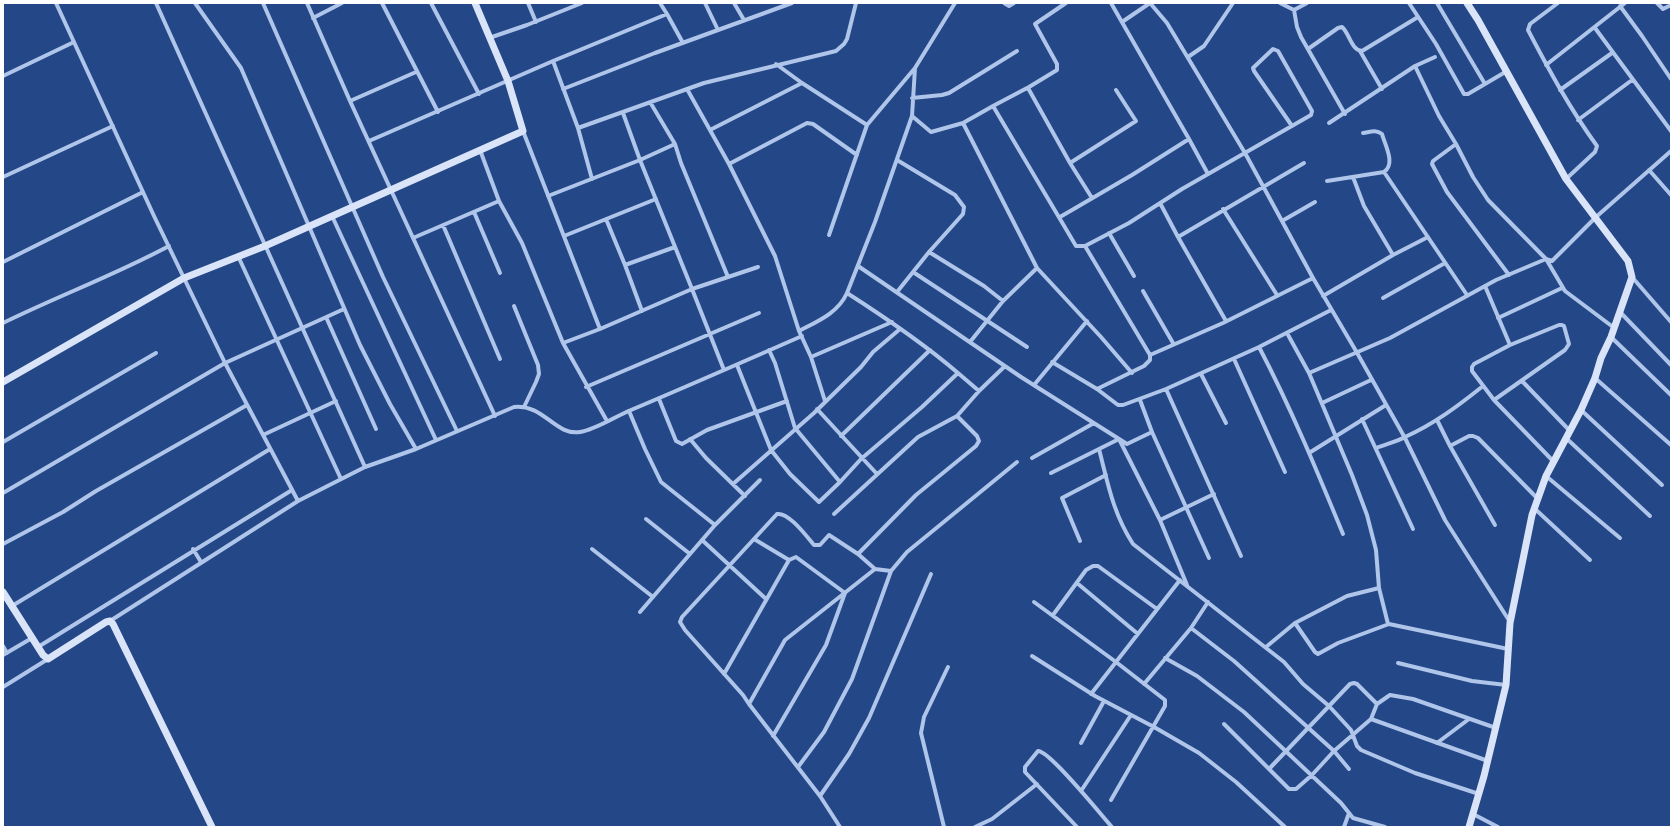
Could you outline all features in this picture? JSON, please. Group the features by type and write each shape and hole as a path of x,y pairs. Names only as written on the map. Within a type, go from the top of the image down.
{"street":[{"path":"56,3 143,192 225,363 298,501"},
{"path":"156,3 365,468"},
{"path":"196,3 242,68 344,309 390,404 416,449"},
{"path":"263,3 383,277 457,432"},
{"path":"307,3 390,190 495,416"},
{"path":"313,18 342,3"},
{"path":"382,3 416,72 438,112"},
{"path":"431,3 479,94"},
{"path":"474,3 508,81 524,131 548,196 600,329"},
{"path":"528,3 536,22"},
{"path":"489,38 536,22 582,3"},
{"path":"661,3 683,43"},
{"path":"705,3 718,30"},
{"path":"734,3 744,20"},
{"path":"563,89 782,4 792,3"},
{"path":"578,128 704,83 776,64 836,51 844,44 850,34 856,3"},
{"path":"830,235 867,125 915,68 955,3"},
{"path":"1004,3 1009,6 1014,3"},
{"path":"912,116 931,132 963,123 1056,72 1058,68 1057,64 1035,24 1066,3"},
{"path":"1111,3 1189,138 1208,174"},
{"path":"1122,22 1150,3 1167,23 1245,153 1323,296 1356,351 1404,438 1445,520 1510,623"},
{"path":"1188,57 1204,46 1233,3"},
{"path":"1280,3 1294,10"},
{"path":"1294,10 1307,3"},
{"path":"1409,3 1436,44 1464,94 1468,94 1507,71"},
{"path":"1438,3 1485,84"},
{"path":"1467,3 1507,71 1566,179 1596,217 1628,262 1632,277 1671,322"},
{"path":"1558,3 1530,24 1528,30 1560,90 1578,120 1597,146 1597,149 1566,179"},
{"path":"1546,65 1595,28 1624,3"},
{"path":"1657,3 1663,9 1671,5"},
{"path":"1620,6 1671,79"},
{"path":"1294,10 1297,28 1345,114"},
{"path":"369,141 553,61 667,14"},
{"path":"1360,51 1365,50 1418,17"},
{"path":"1308,49 1338,28 1342,28 1345,30 1356,49 1360,51 1382,89"},
{"path":"1595,28 1671,131"},
{"path":"3,76 74,42"},
{"path":"993,106 1076,246 1085,246 1109,233 1311,115 1312,111 1278,51 1273,49 1253,68 1254,72 1292,126"},
{"path":"912,98 949,93 1017,51"},
{"path":"1560,90 1612,53"},
{"path":"1329,123 1345,114 1415,66 1435,57"},
{"path":"553,61 578,128 592,179"},
{"path":"776,64 802,83 867,125"},
{"path":"1415,66 1439,116 1456,144 1473,177 1488,200 1546,259 1562,288 1613,327"},
{"path":"799,331 832,313 844,300 848,293 912,116 915,68"},
{"path":"350,101 416,72"},
{"path":"1578,120 1632,80"},
{"path":"710,130 802,83"},
{"path":"1028,88 1070,163 1092,198"},
{"path":"687,89 729,164 775,256 799,331 811,358 825,401"},
{"path":"1070,163 1136,121 1116,90"},
{"path":"650,102 675,144 681,163 728,276"},
{"path":"623,112 640,160 724,370"},
{"path":"729,164 807,123 813,124 857,155"},
{"path":"963,123 1037,268 1132,372"},
{"path":"3,177 113,126"},
{"path":"3,382 184,278 265,246 524,131"},
{"path":"1327,181 1384,172 1389,168 1390,161 1382,134 1378,131 1363,133"},
{"path":"1060,217 1132,175 1189,138"},
{"path":"548,196 640,160 675,144"},
{"path":"1456,144 1433,161 1432,164 1447,192 1509,274"},
{"path":"480,150 499,201 522,243 563,343 586,387 607,421"},
{"path":"1309,373 1356,351 1390,338 1466,295 1509,274 1546,259 1552,261 1596,217 1671,151"},
{"path":"897,160 955,194 964,207 963,214 929,252 897,292"},
{"path":"1178,237 1223,209 1304,163"},
{"path":"1649,170 1671,195"},
{"path":"1384,172 1466,295"},
{"path":"1353,177 1364,206 1392,255"},
{"path":"3,262 143,192"},
{"path":"564,236 656,199"},
{"path":"413,238 499,201"},
{"path":"1282,221 1314,202"},
{"path":"1160,203 1226,321"},
{"path":"1223,209 1277,295"},
{"path":"474,212 500,273"},
{"path":"332,216 436,440"},
{"path":"606,219 642,311"},
{"path":"443,225 500,359"},
{"path":"1109,233 1134,276"},
{"path":"1323,296 1392,255 1428,237"},
{"path":"3,323 29,310 137,263 169,246"},
{"path":"1085,246 1150,355 1150,360 1147,364 1097,389"},
{"path":"625,265 675,247"},
{"path":"929,252 984,286 1003,301"},
{"path":"238,256 341,479"},
{"path":"1383,298 1445,263"},
{"path":"858,266 1005,366 1126,444 1152,432"},
{"path":"563,343 600,329 692,288 758,267"},
{"path":"970,342 1003,301 1037,268"},
{"path":"913,272 1027,347"},
{"path":"1469,827 1488,761 1506,685 1510,623 1534,508 1553,461 1581,410 1595,378 1601,358 1611,337 1613,327 1632,277"},
{"path":"1150,355 1173,343 1226,321 1313,278"},
{"path":"1485,286 1510,345"},
{"path":"1498,318 1562,288"},
{"path":"1143,291 1173,343"},
{"path":"848,293 892,322 930,350 979,392"},
{"path":"514,306 538,365 539,374 524,407"},
{"path":"3,494 225,363 344,309"},
{"path":"1052,362 1097,389 1118,405 1130,404 1234,359 1331,310"},
{"path":"1619,312 1671,365"},
{"path":"586,387 759,314"},
{"path":"326,317 376,429"},
{"path":"1034,385 1086,321"},
{"path":"811,358 892,322"},
{"path":"1494,400 1565,350 1569,344 1565,328 1562,324 1510,345 1472,367 1472,371 1494,400 1553,461"},
{"path":"733,484 817,409 860,367 873,352 900,329"},
{"path":"1286,333 1309,373 1367,515 1376,550 1379,588 1388,624"},
{"path":"3,687 106,622 110,621 298,501 365,468 416,449 514,407 524,407 536,410 562,429 570,432 589,430 629,411 802,336"},
{"path":"1611,337 1671,395"},
{"path":"1259,347 1272,370 1343,534"},
{"path":"769,350 775,362 795,428 840,482"},
{"path":"840,436 930,350"},
{"path":"3,442 156,353"},
{"path":"1234,359 1285,472"},
{"path":"737,365 771,450 790,474 818,502 821,501 840,482 861,458 922,407 958,373"},
{"path":"834,514 918,437 957,416 1005,366"},
{"path":"1201,374 1226,423"},
{"path":"1595,378 1671,445"},
{"path":"1322,403 1371,380"},
{"path":"1522,381 1570,431"},
{"path":"1376,448 1404,438 1437,420 1457,408 1483,386"},
{"path":"1166,389 1241,556"},
{"path":"659,399 676,441 682,444 707,430 787,401"},
{"path":"1140,400 1152,432 1209,558"},
{"path":"264,435 336,401"},
{"path":"3,544 63,512 103,487 247,405"},
{"path":"1309,453 1386,405"},
{"path":"817,409 840,436 877,474"},
{"path":"1581,410 1662,485"},
{"path":"629,411 661,482 715,525"},
{"path":"858,554 916,494 976,446 979,441 977,436 957,416"},
{"path":"1362,419 1413,529"},
{"path":"1437,420 1495,525"},
{"path":"1032,458 1094,423"},
{"path":"1450,446 1469,436 1478,438 1538,498"},
{"path":"1566,438 1650,516"},
{"path":"1052,473 1119,439"},
{"path":"1119,439 1160,520 1187,586"},
{"path":"690,440 745,496"},
{"path":"12,606 270,449"},
{"path":"1099,449 1114,509 1123,529 1133,544 1284,662 1303,684 1329,706 1351,730 1357,746 1361,750 1415,773 1479,794"},
{"path":"798,768 824,732 852,679 891,571 907,552 1017,462"},
{"path":"1080,541 1062,498 1106,475"},
{"path":"1546,476 1620,538"},
{"path":"640,612 715,525 760,480"},
{"path":"38,647 193,549 292,490"},
{"path":"1160,520 1214,494"},
{"path":"1534,508 1590,560"},
{"path":"840,827 820,796 774,736 724,674 684,630 680,622 682,617 729,564 754,540 776,514 780,513 789,517 814,546 820,545 829,535 858,554 875,570 891,571"},
{"path":"646,519 690,554"},
{"path":"702,540 766,600"},
{"path":"754,540 789,560"},
{"path":"193,549 201,562"},
{"path":"592,549 653,597"},
{"path":"724,674 789,560 796,557 845,593"},
{"path":"1052,615 1086,570 1093,566 1101,566 1157,609"},
{"path":"749,704 785,640 875,570"},
{"path":"820,796 850,754 869,718 931,574"},
{"path":"1091,694 1180,580"},
{"path":"1077,583 1138,634"},
{"path":"1266,648 1295,623 1347,596 1379,588"},
{"path":"3,592 38,647 48,659"},
{"path":"774,736 826,645 845,593"},
{"path":"1034,602 1165,700 1166,704 1154,727 1111,800"},
{"path":"1144,684 1191,628 1208,602"},
{"path":"110,621 113,624 212,827"},
{"path":"1295,623 1315,652 1319,654 1338,643 1388,624 1508,649"},
{"path":"1191,628 1234,661 1334,751 1349,769"},
{"path":"3,646 5,654 32,638"},
{"path":"1032,656 1091,694 1154,727 1199,754 1236,782 1285,827"},
{"path":"1165,658 1197,676 1238,707 1341,802 1353,818 1385,827"},
{"path":"1398,663 1472,680 1506,685"},
{"path":"944,827 920,733 924,717 948,667"},
{"path":"1269,769 1350,684 1354,683 1377,704"},
{"path":"1224,724 1289,789 1292,790 1296,789 1312,775 1334,751 1354,736 1371,719 1377,704 1390,694 1401,696 1496,728"},
{"path":"1081,743 1104,701"},
{"path":"1081,792 1131,715"},
{"path":"1371,719 1488,761"},
{"path":"1437,743 1469,719"},
{"path":"1077,827 1025,772 1024,769 1040,750 1058,765 1112,827"},
{"path":"975,827 992,819 1037,784"},
{"path":"1344,827 1349,813"},
{"path":"1473,814 1498,827"}]}
